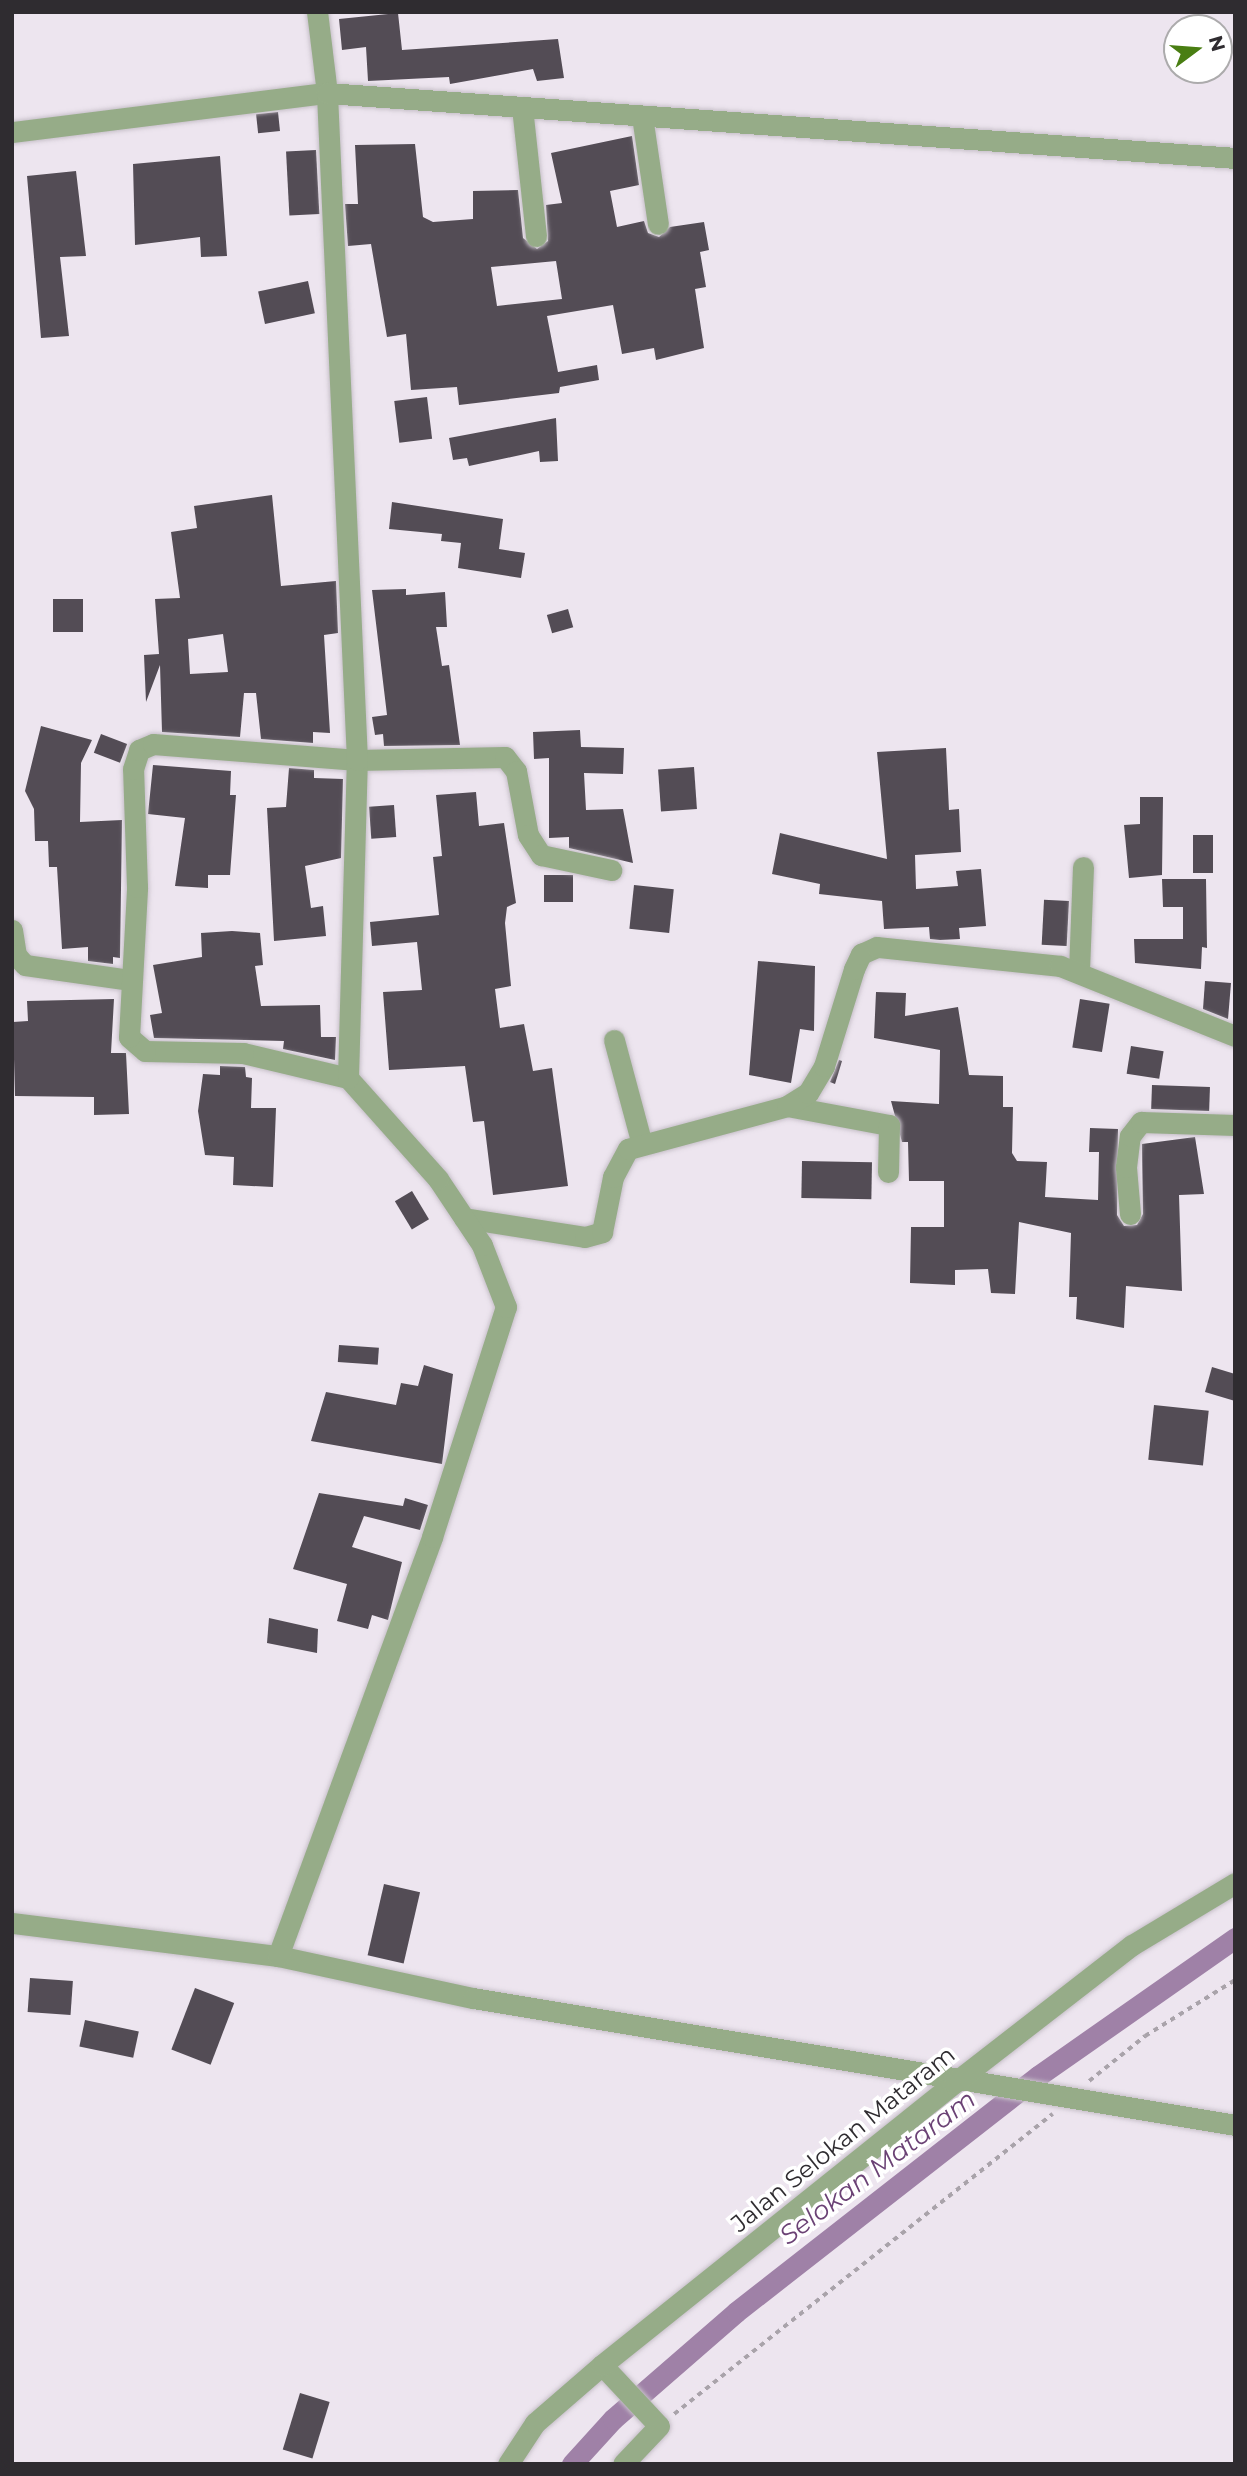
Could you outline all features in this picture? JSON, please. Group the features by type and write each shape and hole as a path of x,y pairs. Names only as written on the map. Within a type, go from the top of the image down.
{"street":[{"path":"317,12 327,93 357,760 348,1079"},
{"path":"12,132 327,93 1235,158"},
{"path":"522,107 536,236"},
{"path":"642,116 657,224"},
{"path":"278,1956 503,1332 501,1286 464,1218 438,1179 348,1079 243,1053 145,1051 127,1030 131,980 133,769 139,750 153,744 357,760 505,757 516,771 528,835 541,855 611,870"},
{"path":"1079,971 1083,867"},
{"path":"12,930 16,955 25,965 131,980"},
{"path":"464,1218 594,1238 602,1232 621,1157 641,1141 787,1106 817,1083 861,954 900,947 1079,971 1235,1035"},
{"path":"614,1040 641,1141"},
{"path":"787,1106 889,1125 888,1172"},
{"path":"1130,1214 1126,1167 1130,1136 1142,1122 1235,1125"},
{"name":"Jalan Selokan Mataram","path":"508,2464 535,2423 603,2365 954,2083 1132,1945 1235,1883"},
{"path":"12,1923 278,1956 472,1998 954,2083 1235,2125"},
{"path":"603,2365 655,2422 623,2464"}],"path":[{"path":"655,2422 1145,2036 1235,1980"}],"building":[{"path":"398,13 402,50 558,39 564,78 537,81 533,69 450,84 449,77 368,81 366,47 342,50 339,19"},
{"path":"278,112 280,131 258,133 256,114"},
{"path":"632,136 639,185 610,191 617,227 644,221 648,233 659,237 670,227 704,222 709,250 700,252 706,287 695,289 704,348 656,360 654,348 622,354 613,305 547,316 558,372 597,365 599,380 560,387 559,393 459,405 457,387 411,390 406,334 387,337 371,244 348,246 345,204 358,204 355,145 415,144 423,217 433,222 473,219 473,191 518,190 523,238 537,249 548,241 546,205 562,203 551,153","holes":["556,261 562,299 497,306 491,267"]},
{"path":"316,150 319,214 289,215 286,152"},
{"path":"220,156 227,256 201,257 200,237 135,245 133,164"},
{"path":"76,171 86,256 60,257 69,336 41,338 27,176"},
{"path":"308,281 315,313 265,324 258,292"},
{"path":"427,397 432,439 399,443 394,401"},
{"path":"556,418 558,461 540,462 539,451 469,466 467,458 453,460 449,438"},
{"path":"272,495 281,586 336,581 338,633 324,635 330,733 313,732 313,743 261,739 256,693 244,693 240,737 162,732 160,665 146,702 144,655 159,654 155,599 180,598 171,532 197,528 194,506","holes":["223,634 228,672 190,674 188,639"]},
{"path":"392,502 503,519 499,549 525,553 521,578 458,568 461,543 441,541 442,534 389,529"},
{"path":"406,589 406,595 445,592 447,627 436,627 442,666 449,665 460,745 384,746 383,734 375,735 372,717 387,715 372,590"},
{"path":"53,599 83,599 83,632 53,632"},
{"path":"568,609 573,627 552,633 547,615"},
{"path":"41,726 92,740 81,763 80,822 122,820 120,958 113,957 113,964 88,961 88,947 62,949 57,867 49,867 48,841 35,841 34,809 25,791"},
{"path":"580,730 581,747 624,748 623,774 584,773 586,810 623,809 633,863 569,848 569,837 549,838 549,758 534,759 533,732"},
{"path":"101,734 127,744 120,763 94,753"},
{"path":"946,748 949,810 959,809 961,852 915,855 916,889 958,886 956,871 981,869 986,926 959,928 960,939 940,940 930,939 929,927 884,929 882,901 819,894 820,884 772,874 780,833 887,859 877,752"},
{"path":"153,765 231,771 230,795 236,795 230,875 208,875 208,888 175,886 185,818 148,814"},
{"path":"694,767 697,809 661,811 658,770"},
{"path":"289,768 314,770 314,778 343,779 341,858 305,866 311,908 323,906 326,936 274,941 267,808 286,807"},
{"path":"476,792 479,826 504,823 516,903 507,907 505,923 511,986 495,989 500,1028 524,1024 533,1071 552,1068 568,1186 493,1195 484,1121 473,1122 465,1066 389,1070 383,992 422,990 417,942 372,946 370,922 439,915 433,857 442,856 436,795"},
{"path":"1140,797 1163,797 1162,875 1129,878 1124,825 1140,824"},
{"path":"394,805 396,837 371,839 369,807"},
{"path":"1193,835 1213,835 1213,873 1193,873"},
{"path":"544,875 573,875 573,902 544,902"},
{"path":"1162,879 1206,879 1207,948 1202,947 1201,969 1135,963 1134,939 1183,939 1183,907 1163,907"},
{"path":"634,885 674,889 669,933 629,929"},
{"path":"1044,900 1069,901 1067,946 1042,945"},
{"path":"201,933 260,933 263,965 255,966 261,1006 320,1005 321,1037 336,1037 335,1060 283,1049 284,1041 154,1038 150,1015 162,1013 153,965 202,957"},
{"path":"758,961 815,966 814,1031 800,1029 791,1083 749,1075"},
{"path":"1205,981 1231,983 1228,1019 1203,1009"},
{"path":"876,992 906,993 905,1016 958,1007 969,1075 1003,1076 1003,1107 1013,1107 1012,1153 1017,1161 1047,1162 1045,1197 1098,1200 1099,1152 1089,1152 1090,1128 1118,1129 1117,1215 1124,1226 1137,1225 1143,1214 1142,1144 1195,1137 1204,1194 1179,1195 1182,1291 1126,1286 1124,1328 1076,1319 1077,1297 1069,1297 1071,1233 1019,1222 1015,1294 991,1293 988,1269 955,1270 955,1285 910,1283 911,1227 944,1227 944,1181 909,1181 908,1142 902,1142 891,1101 939,1104 940,1050 874,1038"},
{"path":"114,999 111,1053 126,1053 129,1114 94,1115 94,1097 15,1096 13,1022 28,1021 27,1001"},
{"path":"1080,999 1110,1004 1102,1052 1072,1047"},
{"path":"1131,1046 1164,1051 1159,1079 1127,1074"},
{"path":"839,1060 842,1061 835,1084 830,1082"},
{"path":"220,1066 245,1067 246,1077 252,1078 251,1108 276,1108 273,1187 233,1185 234,1157 205,1155 198,1111 203,1074 220,1075"},
{"path":"1152,1085 1210,1087 1209,1111 1151,1109"},
{"path":"802,1161 872,1162 871,1199 801,1198"},
{"path":"412,1191 429,1219 412,1230 395,1201"},
{"path":"339,1345 379,1348 378,1365 338,1362"},
{"path":"424,1365 453,1374 442,1464 311,1441 326,1392 396,1405 401,1383 418,1386"},
{"path":"1212,1367 1235,1374 1235,1401 1205,1392"},
{"path":"1154,1405 1209,1411 1203,1465 1148,1460"},
{"path":"319,1493 403,1506 405,1498 428,1505 420,1530 364,1516 352,1547 402,1562 388,1620 372,1615 368,1629 337,1621 347,1584 293,1569"},
{"path":"269,1618 318,1629 317,1653 267,1643"},
{"path":"384,1884 420,1892 404,1963 368,1955"},
{"path":"30,1978 73,1981 71,2015 28,2012"},
{"path":"195,1988 234,2003 211,2065 171,2050"},
{"path":"85,2020 139,2031 133,2058 79,2046"},
{"path":"300,2393 330,2402 312,2458 283,2449"}],"waterway":[{"name":"Selokan Mataram","path":"572,2464 613,2419 736,2312 1038,2076 1235,1938"}]}
